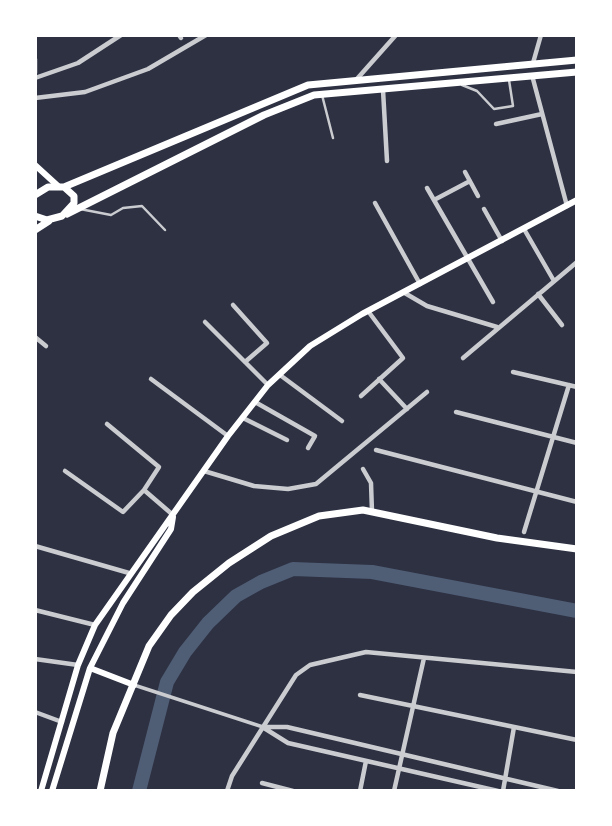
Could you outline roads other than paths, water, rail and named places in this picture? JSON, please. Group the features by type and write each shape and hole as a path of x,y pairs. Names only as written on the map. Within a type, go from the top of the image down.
{"main road":[{"path":"35,195 308,85 577,60"},
{"path":"35,230 51,219 80,209 264,115 322,95 533,79 577,72"},
{"path":"35,165 74,196 74,203 67,214"},
{"path":"41,791 78,665 95,625 129,573 174,516 228,436 268,385 310,346 368,311 577,200"},
{"path":"35,216 51,219"},
{"path":"100,791 113,733 149,646 170,615 229,563 271,536 319,516 372,512 497,538 577,549"},
{"path":"51,791 90,668 123,603 171,529 174,516"},
{"path":"90,668 134,685"}],"street":[{"path":"110,35 110,42"},
{"path":"35,59 35,75 78,63 121,35"},
{"path":"35,98 85,92 148,69 206,35"},
{"path":"356,80 396,35"},
{"path":"532,64 541,35"},
{"path":"533,79 568,206"},
{"path":"383,90 387,161"},
{"path":"496,124 542,114"},
{"path":"465,172 478,196"},
{"path":"434,200 470,181"},
{"path":"427,188 493,302"},
{"path":"375,203 420,284"},
{"path":"484,209 502,241"},
{"path":"524,229 554,281"},
{"path":"463,358 577,262"},
{"path":"403,292 427,306 498,327"},
{"path":"538,294 562,325"},
{"path":"233,305 267,343 245,362"},
{"path":"361,396 403,358 368,311"},
{"path":"205,322 268,385"},
{"path":"35,337 46,346"},
{"path":"513,372 577,387"},
{"path":"280,374 342,421"},
{"path":"379,379 407,409"},
{"path":"150,380 228,436"},
{"path":"524,532 569,385"},
{"path":"204,471 254,486 288,489 316,484 427,392"},
{"path":"255,402 315,436 309,448"},
{"path":"456,411 577,443"},
{"path":"242,418 287,440"},
{"path":"65,471 124,512 144,491 159,467 107,424"},
{"path":"376,450 577,502"},
{"path":"363,469 371,483 372,512"},
{"path":"144,491 174,516"},
{"path":"35,546 129,573"},
{"path":"35,610 95,625"},
{"path":"227,791 232,776 296,675 304,667 360,653 577,672"},
{"path":"394,791 424,658"},
{"path":"35,659 78,665"},
{"path":"134,685 263,727 288,743 500,791 505,778 514,727"},
{"path":"360,695 577,740"},
{"path":"35,712 62,722"},
{"path":"263,727 287,727 558,791"},
{"path":"360,791 366,761"},
{"path":"262,783 293,791"}],"lane":[{"path":"455,83 477,91 494,109 513,106 509,80"},
{"path":"322,95 333,138"},
{"path":"80,209 110,215 123,208 142,206 165,230"}],"waterway":[{"path":"139,791 167,682 185,652 208,623 236,596 261,582 293,569 372,572 577,611"}]}
